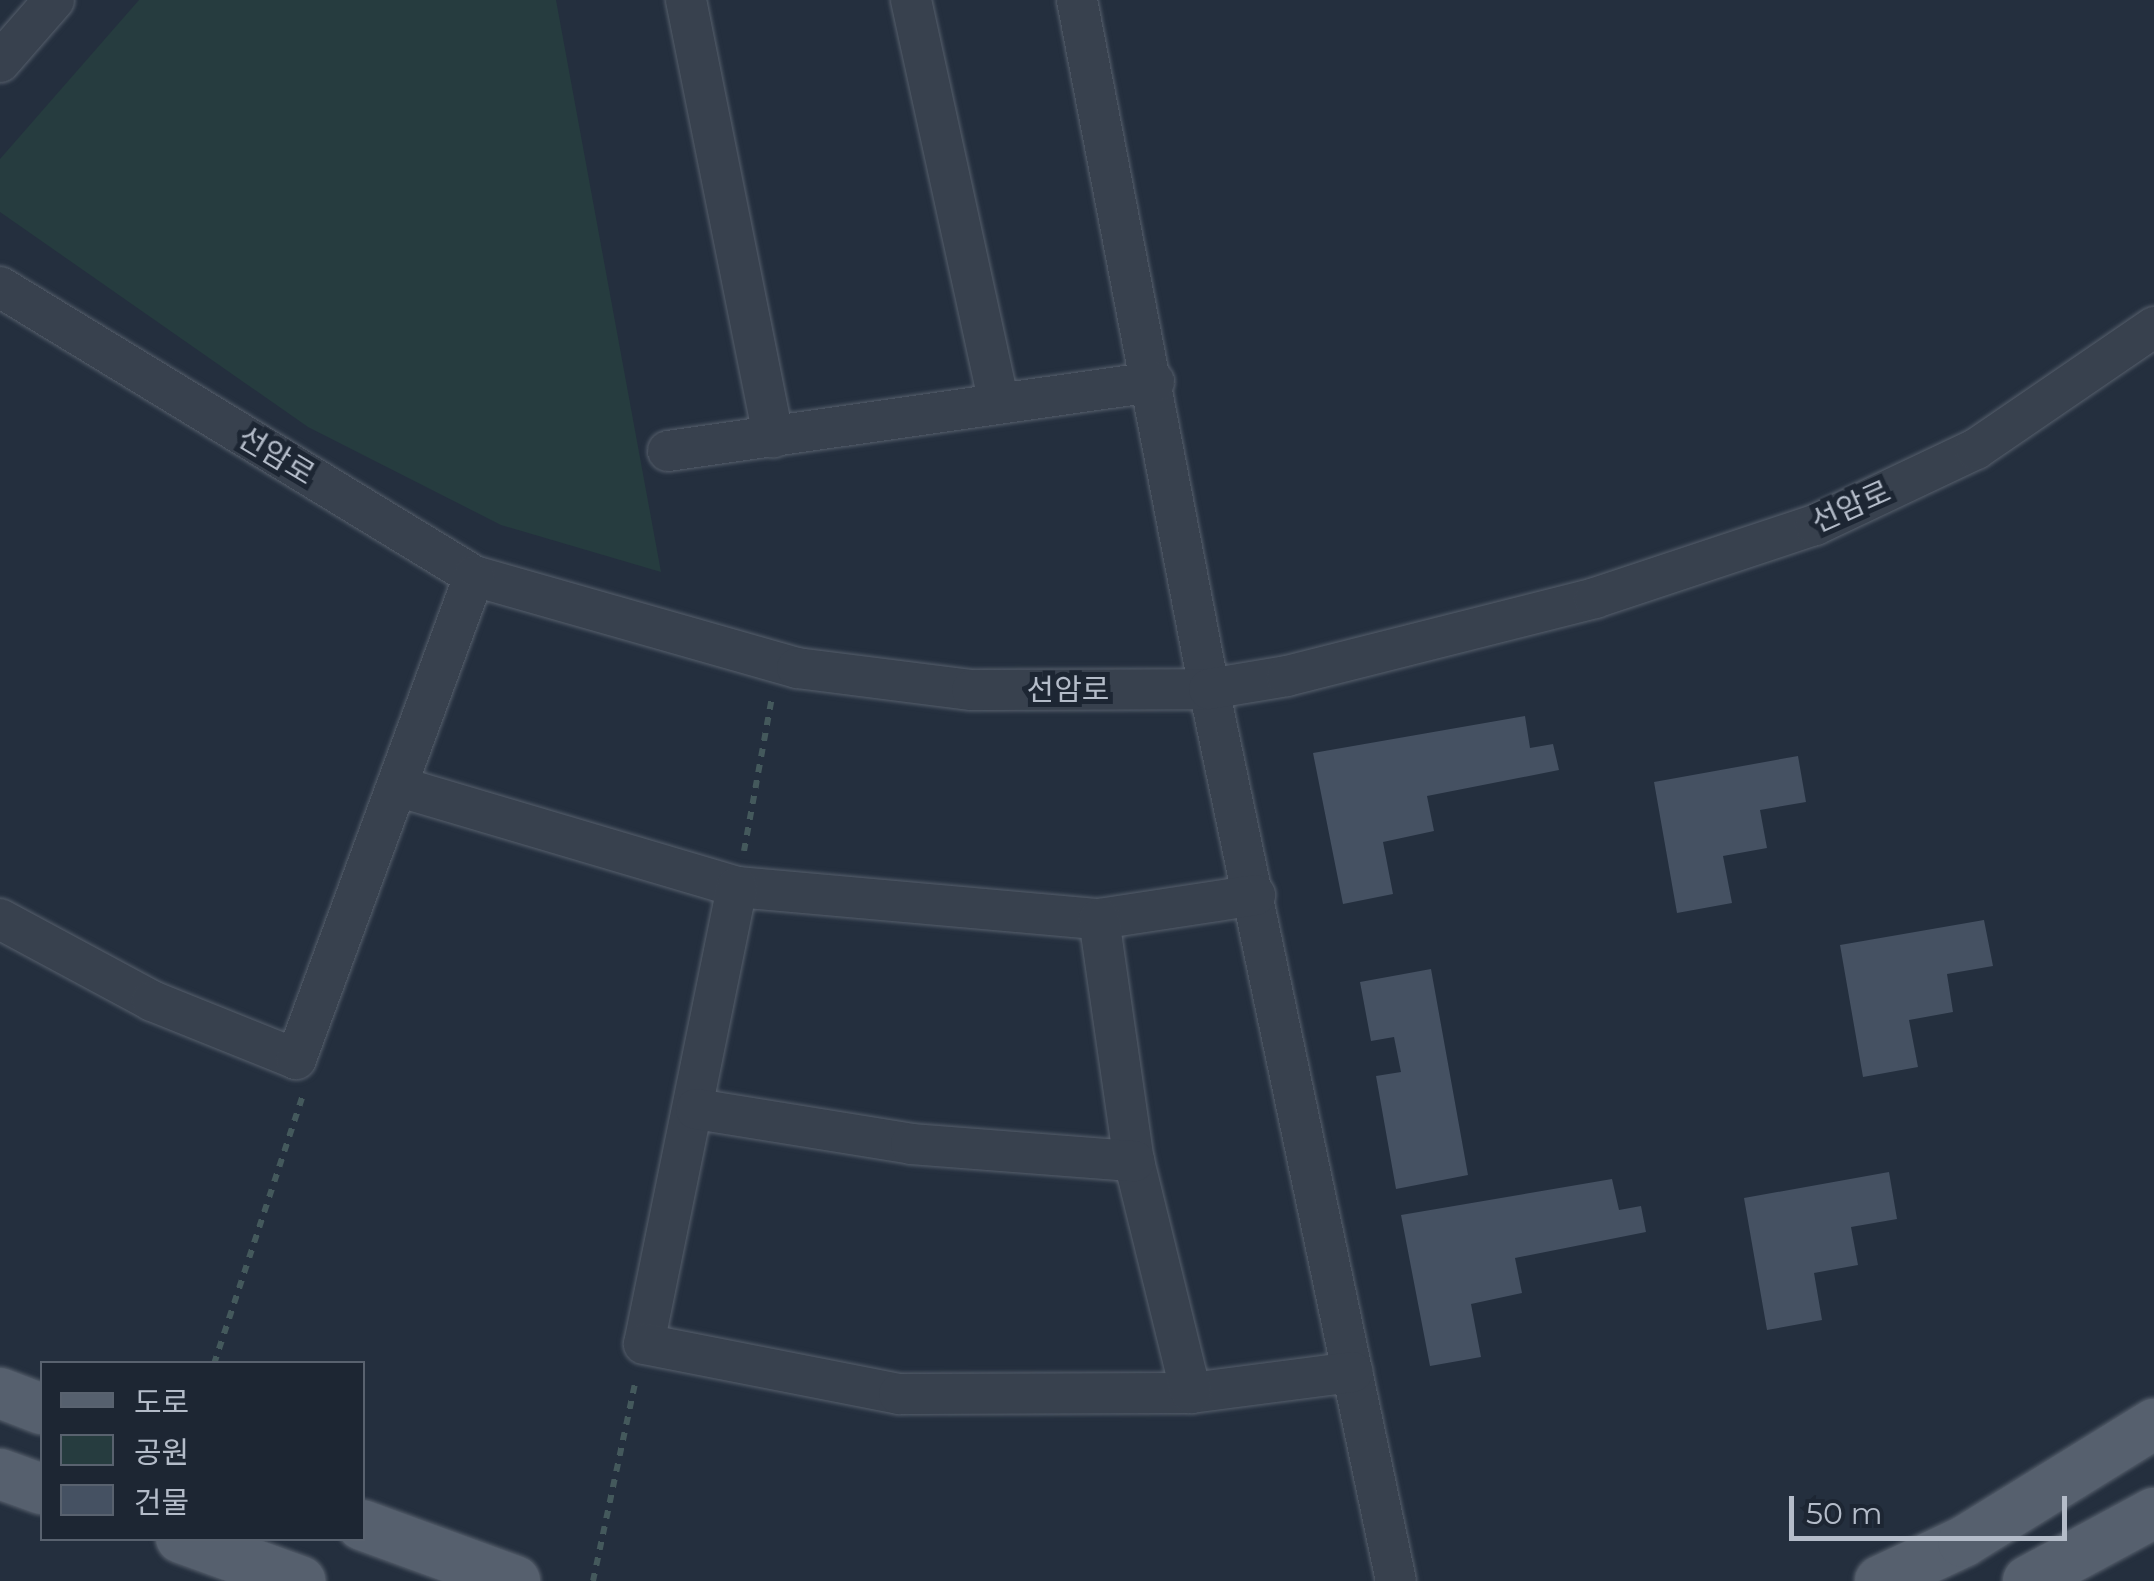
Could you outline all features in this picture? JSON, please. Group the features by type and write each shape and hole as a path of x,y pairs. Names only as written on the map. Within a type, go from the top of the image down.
{"main road":[{"path":"0,1393 40,1408"},
{"path":"1880,1581 1963,1542 2154,1424"},
{"path":"0,1474 40,1489"},
{"path":"2028,1581 2154,1513"},
{"path":"365,1527 515,1581"},
{"path":"188,1541 276,1577"}],"street":[{"path":"0,62 54,0"},
{"path":"686,0 773,437"},
{"path":"911,0 999,403"},
{"path":"1077,0 1154,382 1209,689 1256,895 1396,1581"},
{"name":"선암로","path":"0,287 474,576 779,663 972,690 1209,689 1287,676 1595,598 1815,525 1976,449 2154,327"},
{"path":"668,451 1154,382"},
{"path":"0,919 152,1001 296,1059 400,787 474,576"},
{"path":"400,787 737,887 1099,920 1256,895"},
{"path":"737,887 696,1109 644,1344 899,1394 1191,1393 1354,1372"},
{"path":"1099,920 1134,1161 1191,1393"},
{"path":"696,1109 911,1144 1134,1161"}],"path":[{"path":"737,887 779,663"},
{"path":"215,1361 304,1102 296,1059"},
{"path":"593,1581 644,1344"}],"green space":[{"path":"139,0 556,0 661,572 501,525 308,427 0,212 0,159"}],"building":[{"path":"1525,716 1530,748 1553,744 1559,770 1427,796 1434,831 1383,842 1393,894 1343,904 1313,753"},
{"path":"1798,756 1806,802 1760,810 1767,848 1723,856 1732,903 1677,913 1654,782"},
{"path":"1984,920 1993,966 1947,974 1953,1012 1909,1020 1918,1067 1863,1077 1840,945"},
{"path":"1431,969 1468,1175 1396,1189 1376,1076 1401,1072 1394,1037 1371,1041 1360,982"},
{"path":"1889,1172 1897,1219 1851,1227 1858,1265 1814,1273 1822,1320 1767,1330 1744,1198"},
{"path":"1612,1179 1619,1210 1641,1206 1646,1232 1515,1258 1522,1293 1471,1304 1481,1357 1430,1366 1401,1215"}]}
